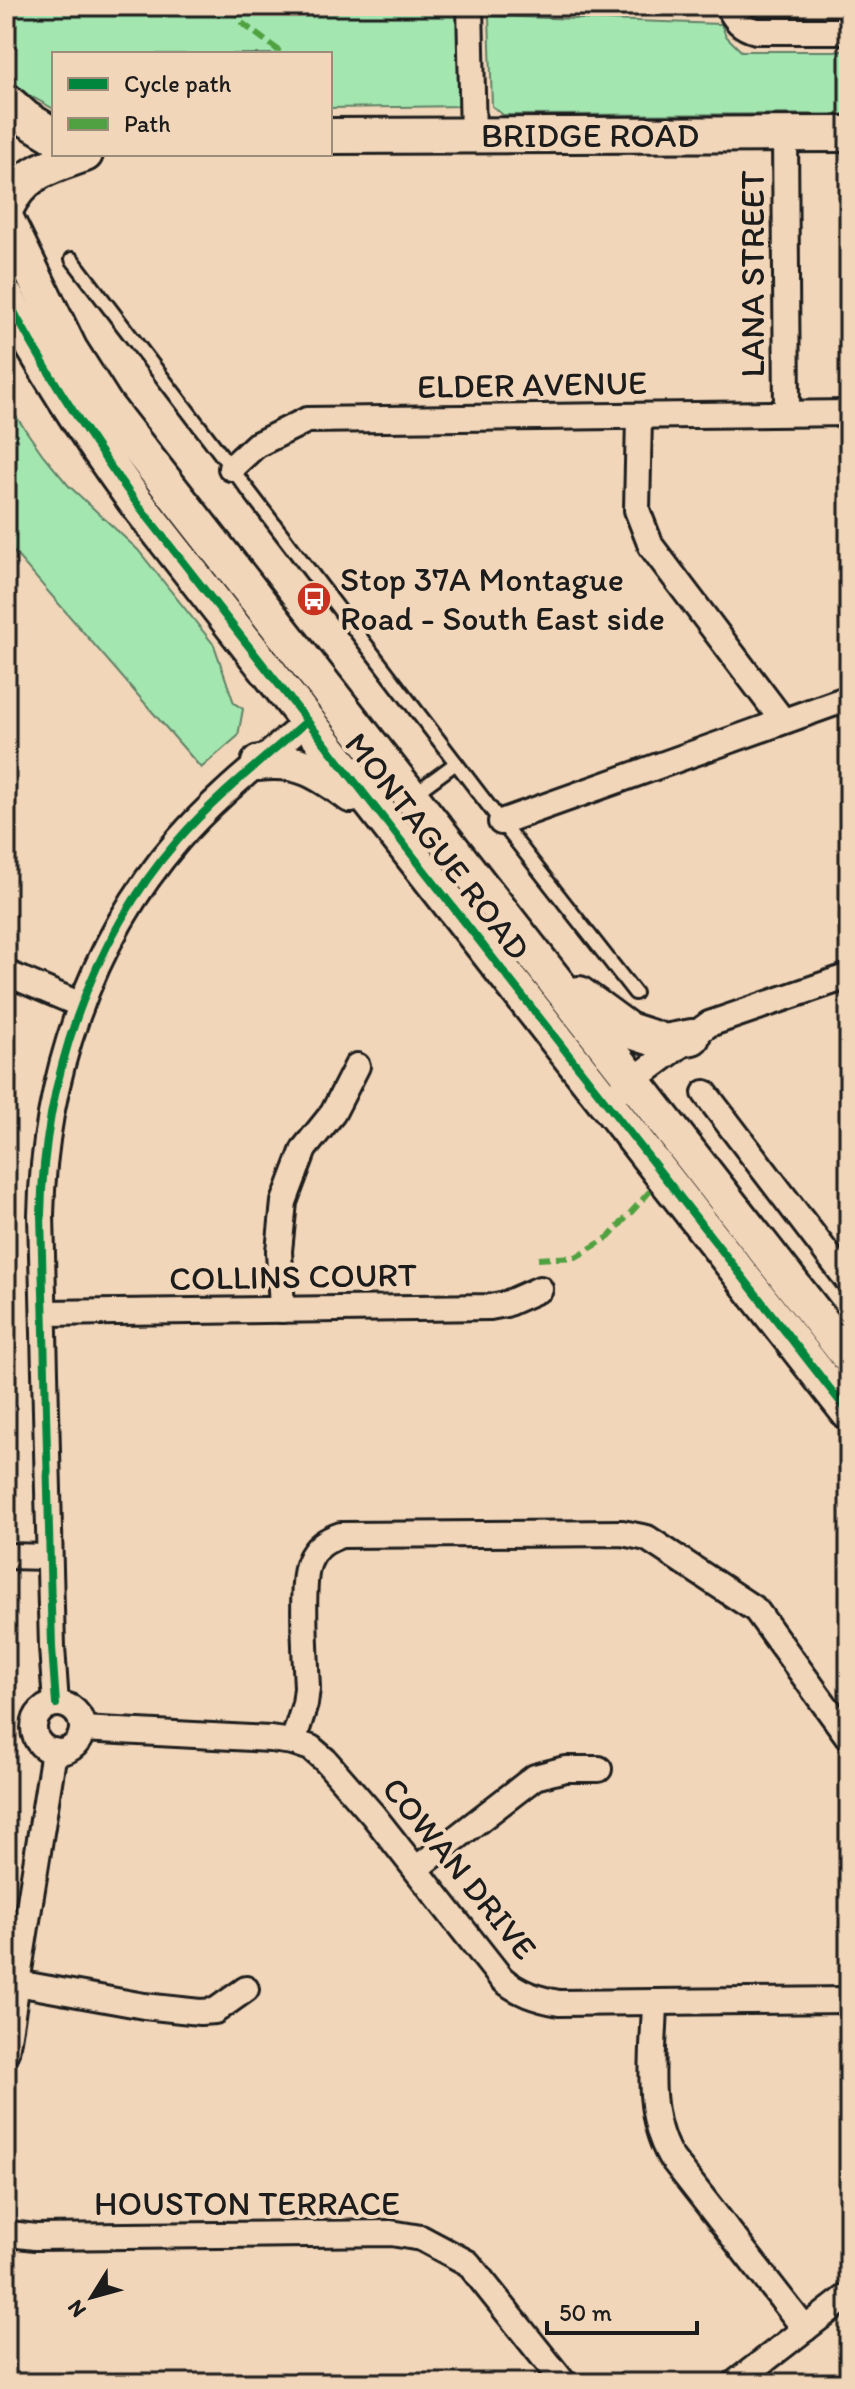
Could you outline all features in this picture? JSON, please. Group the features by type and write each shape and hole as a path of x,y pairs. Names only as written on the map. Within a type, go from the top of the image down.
{"main road":[{"path":"6,101 25,118 52,134"},
{"name":"BRIDGE ROAD","path":"332,136 849,134"},
{"path":"6,136 52,135"},
{"path":"6,208 27,177 79,156"},
{"name":"MONTAGUE ROAD","path":"6,219 70,350 105,405 333,698 397,808 605,1101 845,1399"},
{"name":"MONTAGUE ROAD","path":"11,309 81,428 307,721 397,808 546,970 849,1357"},
{"path":"307,721 333,698"},
{"path":"259,763 278,761 315,769 397,808"},
{"path":"546,970 628,1030 665,1042 692,1037"}],"street":[{"path":"470,6 473,136"},
{"path":"728,6 738,22 756,31 849,31"},
{"name":"LANA STREET","path":"785,134 787,413"},
{"name":"ELDER AVENUE","path":"231,468 256,445 307,420 849,413"},
{"path":"639,417 637,510 651,546 783,721"},
{"path":"501,822 849,698"},
{"path":"56,1704 49,1557 41,1215 45,1144 61,1067 81,1005 128,910 152,874 201,815 307,721"},
{"path":"6,973 81,1005"},
{"path":"605,1101 709,1024 849,976"},
{"path":"282,1310 279,1251 284,1202 304,1149 333,1113 357,1066"},
{"path":"705,1093 849,1282"},
{"name":"COLLINS COURT","path":"44,1313 490,1307 506,1304 540,1289"},
{"path":"293,1742 307,1688 306,1570 317,1548 328,1539 341,1535 622,1533 647,1538 756,1610 849,1738"},
{"path":"6,1556 49,1557"},
{"path":"56,1704 70,1707 77,1713 82,1729 72,1747 54,1751 39,1742 34,1724 43,1709 56,1704"},
{"name":"COWAN DRIVE","path":"82,1729 293,1742 311,1748 332,1767 501,1978 512,1988 541,2000 559,2003 849,2000"},
{"path":"6,2052 54,1751"},
{"path":"416,1869 535,1777 565,1769 599,1769"},
{"path":"17,1983 144,2006 200,2012 215,2011 246,1989"},
{"path":"655,2002 654,2110 661,2139 670,2156 805,2329"},
{"name":"HOUSTON TERRACE","path":"7,2236 391,2233 421,2238 458,2256 477,2272 564,2383"},
{"path":"735,2383 849,2295"}],"lane":[{"path":"72,259 635,993"},
{"name":"MONTAGUE ROAD","path":"397,808 456,763"}],"green space":[{"path":"6,6 463,6 463,106 332,108 332,52 52,52 52,108 27,94 6,75"},
{"path":"489,16 721,24 726,36 741,51 849,51 849,114 503,115 492,106"},
{"path":"6,402 68,485 138,550 214,645 234,703 243,709 238,736 201,768 6,543"}],"marked path":[{"path":"234,6 242,23 278,52"},
{"path":"538,1259 576,1257 609,1237 651,1190"}],"cycle path":[{"path":"6,297 67,401 135,501 849,1413"},
{"path":"56,1704 41,1215 51,1114 62,1065 96,969 119,923 147,880 208,808 307,721"}],"place":[{"name":"Stop 37A Montague Road - South East side","path":"314,599"}]}
